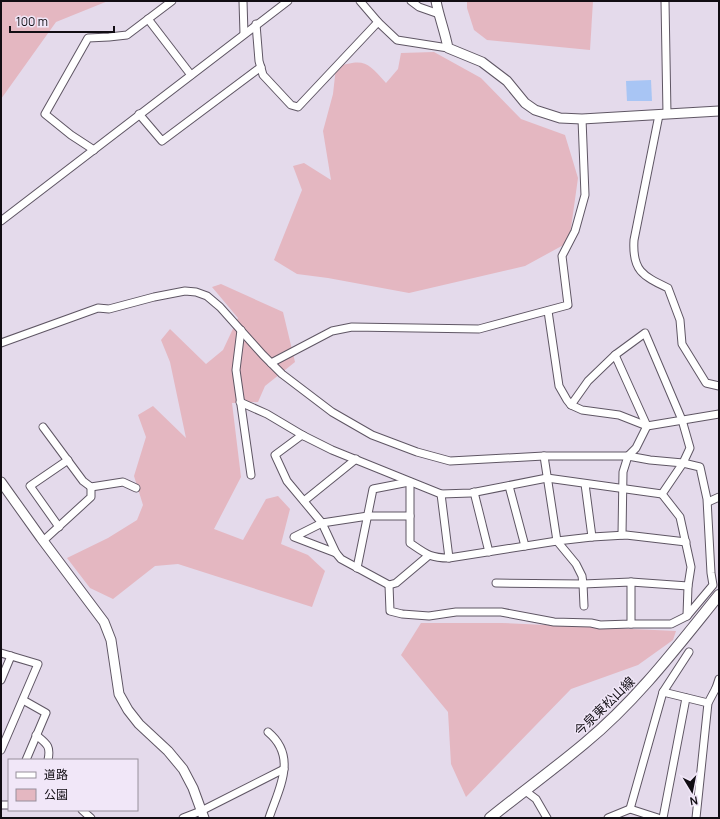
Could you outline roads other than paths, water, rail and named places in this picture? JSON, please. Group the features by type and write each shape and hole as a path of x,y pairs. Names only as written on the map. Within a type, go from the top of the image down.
{"main road":[{"name":"今泉東松山線","path":"490,818 585,743 626,705 662,666 719,595"}],"street":[{"path":"94,150 71,135 45,114 88,38 127,35 172,1"},
{"path":"243,1 244,34"},
{"path":"1,221 190,74 288,1"},
{"path":"360,1 378,22 397,40 448,48 482,62 507,81 525,103 535,110 560,118 582,119 719,112"},
{"path":"411,1 419,7 439,14"},
{"path":"436,1 445,30 448,48"},
{"path":"665,1 663,114 634,240 633,251 640,271 646,277 668,288 680,320 682,344 706,383 719,386"},
{"path":"148,19 190,74"},
{"path":"256,24 259,61 263,75 291,105 298,107 378,22"},
{"path":"139,114 162,141 261,67"},
{"path":"271,363 332,331 352,327 479,329 568,305 562,256 575,231 585,195 582,119"},
{"path":"1,343 98,308 110,309 154,297 185,291 196,292 207,296 220,307 282,374 332,412 372,435 417,452 450,461 544,456 628,456 683,463 700,467 708,502 711,573 716,586 687,616 671,624 600,624 554,622 501,612 456,612 429,616 402,614 390,610 389,585"},
{"path":"548,310 559,386 571,405 582,410 619,415 647,426 719,414"},
{"path":"241,330 236,370 251,475"},
{"path":"571,405 588,381 615,356 645,334 682,420 690,448 683,463 662,494"},
{"path":"615,356 647,426"},
{"path":"240,402 267,414 304,436 441,494 474,492 547,478 662,494 680,517 686,542 691,567 688,586 687,616"},
{"path":"622,535 623,472 628,456 636,448 647,426"},
{"path":"43,427 83,481 91,487 122,482 136,488"},
{"path":"304,436 302,435 275,455 287,481 322,522 336,553 341,559 389,585 396,583 428,556"},
{"path":"544,456 557,540 576,564 582,576 584,606"},
{"path":"304,502 356,459"},
{"path":"59,527 30,486 68,460"},
{"path":"1,482 43,542 104,622 111,640 119,694 128,710 139,724 168,751 184,769 193,788 202,814"},
{"path":"410,482 410,543 428,556 449,558 557,540 592,536 622,535 686,542"},
{"path":"357,568 373,489 410,482"},
{"path":"585,484 592,536"},
{"path":"509,486 525,546"},
{"path":"43,542 91,497 91,487"},
{"path":"474,492 489,552"},
{"path":"441,494 449,558"},
{"path":"708,502 719,498"},
{"path":"336,553 294,536 322,522 368,516 410,516"},
{"path":"496,583 583,584 631,582 688,586"},
{"path":"631,582 631,624"},
{"path":"630,809 663,692 689,652"},
{"path":"1,653 38,664 1,750"},
{"path":"1,680 11,656"},
{"path":"696,818 708,703 717,689 719,679"},
{"path":"663,692 708,703"},
{"path":"664,818 686,698"},
{"path":"23,700 46,713 26,759"},
{"path":"268,732 283,750 284,769 283,778 269,818"},
{"path":"36,735 48,744 50,752 48,759"},
{"path":"183,818 202,814 284,769"},
{"path":"524,790 536,799 547,818"},
{"path":"608,818 630,809 658,818"},
{"path":"83,811 91,818"}],"water":[{"path":"651,80 652,101 627,101 626,81"}]}
